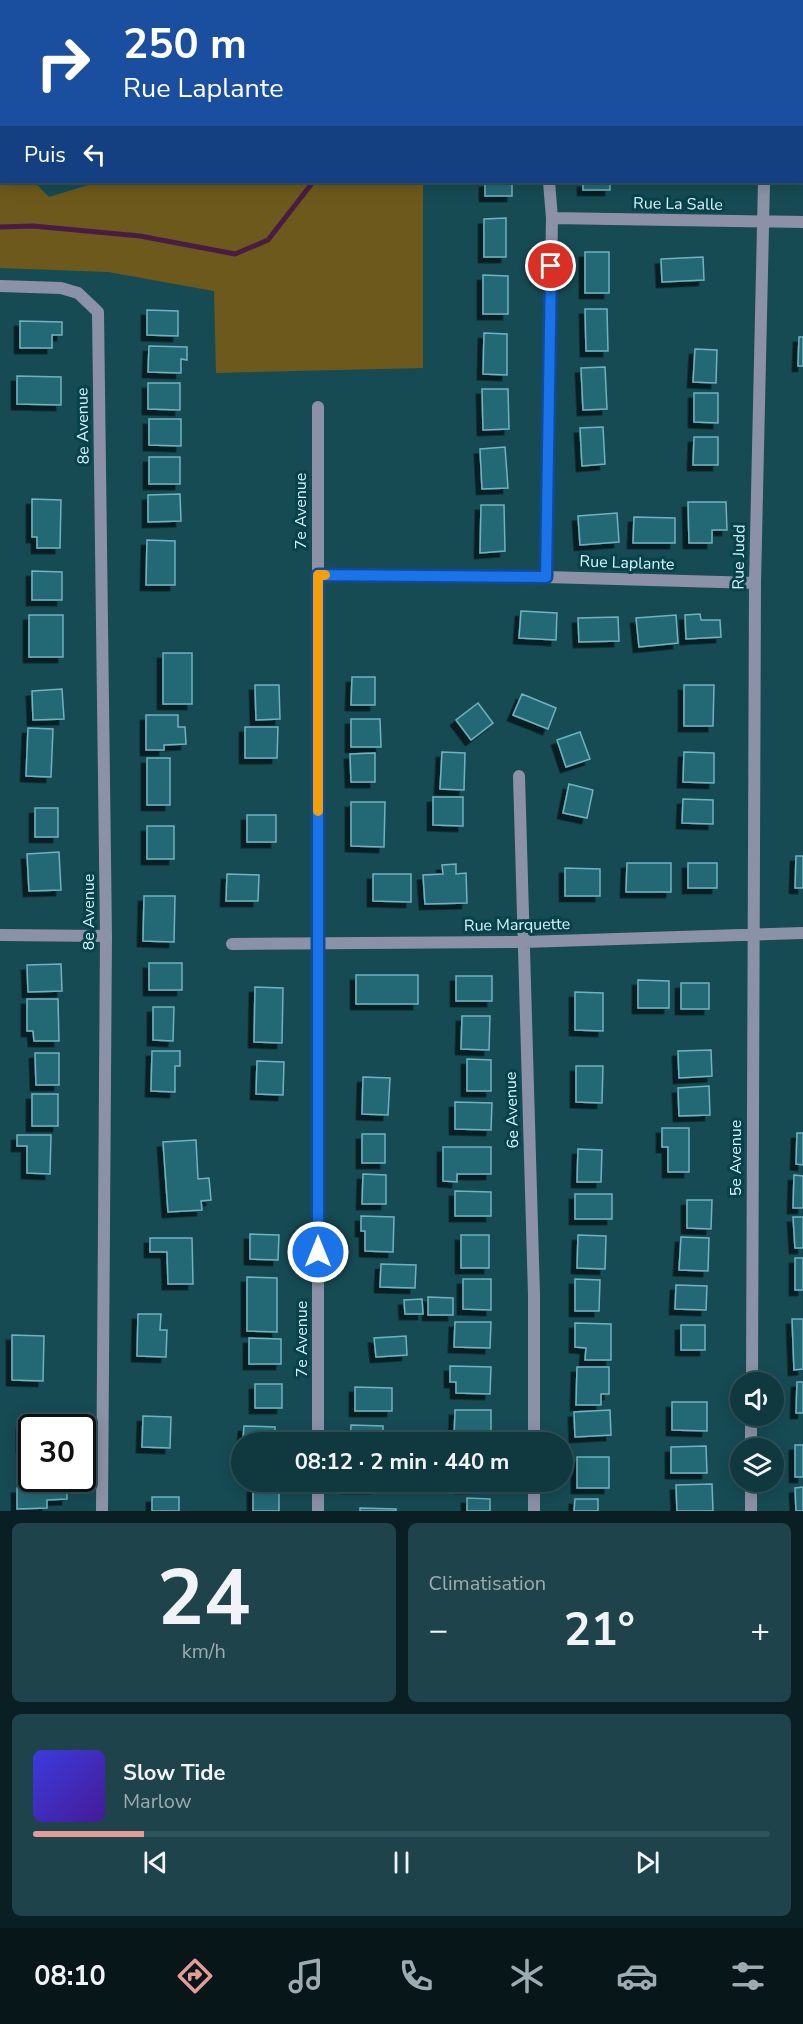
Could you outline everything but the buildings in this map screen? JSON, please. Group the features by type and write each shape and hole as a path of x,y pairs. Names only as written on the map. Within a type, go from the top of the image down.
{"street":[{"path":"546,577 552,218 549,183"},
{"name":"Rue Judd","path":"753,933 755,583 764,183"},
{"name":"Rue La Salle","path":"552,218 803,222"},
{"name":"8e Avenue","path":"0,286 61,288 78,293 98,312 106,936 102,1511"},
{"name":"7e Avenue","path":"318,406 318,1432"},
{"name":"Rue Laplante","path":"318,575 546,577 755,583"},
{"name":"6e Avenue","path":"519,776 534,1295 534,1432"},
{"name":"5e Avenue","path":"752,1372 753,933"},
{"name":"Rue Marquette","path":"232,944 524,942 803,933"},
{"path":"0,935 106,936"},
{"path":"318,1492 318,1511"},
{"path":"534,1492 534,1511"},
{"path":"751,1492 751,1511"}],"shaded area":[{"path":"0,183 35,183 49,197 95,183 423,183 423,368 216,373 214,291 108,272 0,268"}],"waterway":[{"path":"0,227 33,226 140,236 235,254 268,240 312,183"}],"slow traffic":[{"path":"318,811 318,575 325,575"}],"route":[{"path":"318,1252 318,575 546,577 551,266"}]}
